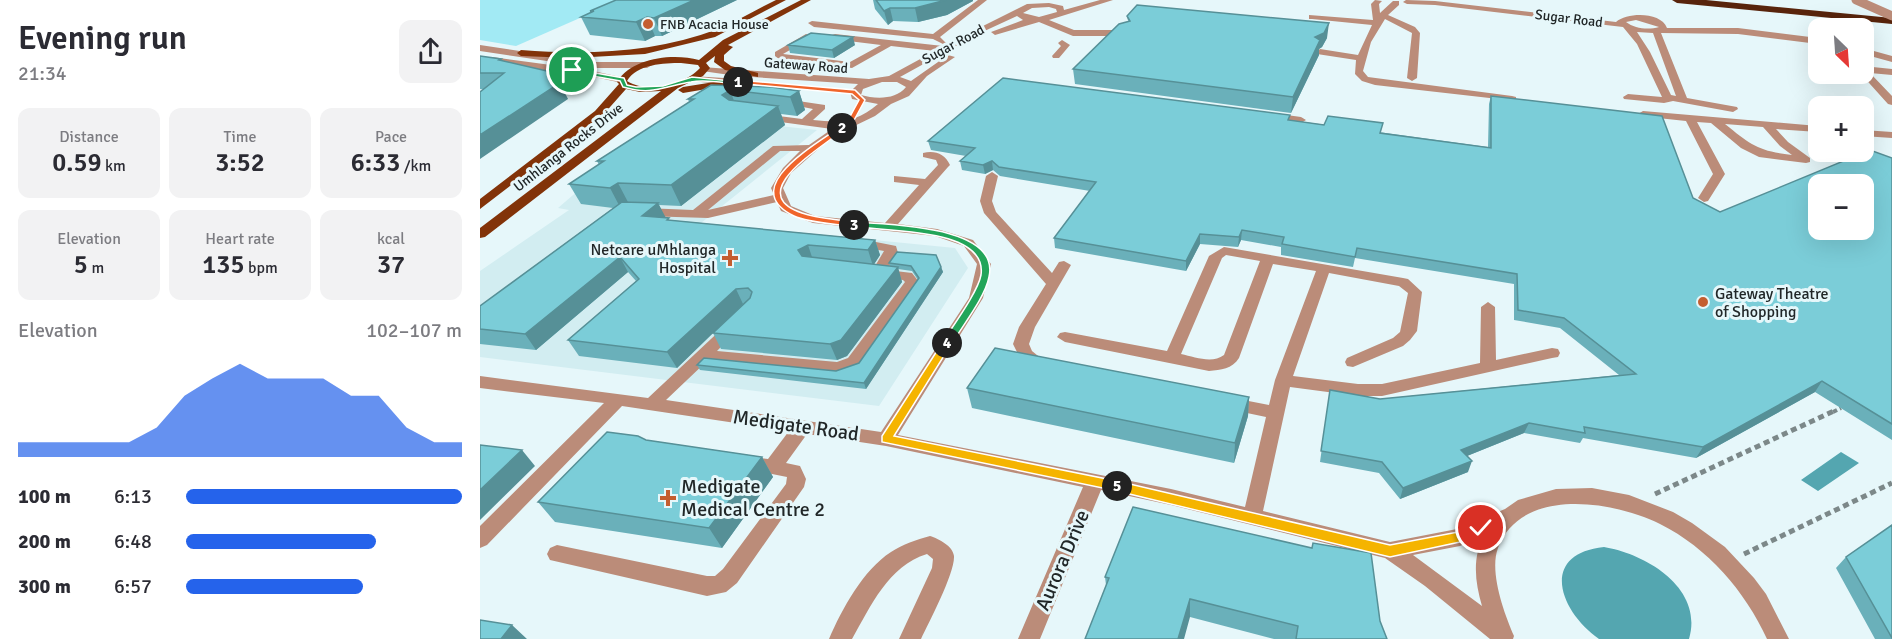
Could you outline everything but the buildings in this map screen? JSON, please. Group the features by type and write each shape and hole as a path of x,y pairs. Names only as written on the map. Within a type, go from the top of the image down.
{"highway":[{"path":"1677,0 1892,21"},
{"path":"1765,0 1892,14"}],"main road":[{"path":"666,61 719,31 782,0"},
{"path":"623,82 642,89 675,85 692,79 726,42 807,0"},
{"path":"755,75 724,66 717,60 723,51 768,20"},
{"path":"520,53 582,56 638,54 680,44 719,31"},
{"path":"666,61 687,60 703,66"},
{"name":"Umhlanga Rocks Drive","path":"497,192 599,113 629,73 647,65 666,61"},
{"path":"654,100 685,89 733,82"},
{"name":"Umhlanga Rocks Drive","path":"480,234 675,85"}],"street":[{"path":"935,37 982,0"},
{"path":"1045,5 1077,0"},
{"path":"1060,14 1109,0"},
{"path":"1378,0 1375,4 1378,20"},
{"name":"Sugar Road","path":"1378,0 1396,3 1409,1 1435,3 1625,24"},
{"name":"Sugar Road","path":"1447,0 1625,24"},
{"path":"1856,0 1892,14"},
{"path":"1396,3 1378,20 1362,54 1358,72 1370,81 1519,99"},
{"path":"1045,5 1060,8 1060,14"},
{"name":"Sugar Road","path":"890,79 1017,6 1045,5"},
{"path":"1017,6 1022,17 1037,19 1084,38 1102,31 1128,30 1071,23"},
{"path":"1060,14 1084,38"},
{"name":"Sugar Road","path":"888,100 906,94 911,86 934,67 984,38 1037,19 1060,14"},
{"path":"1313,15 1378,20 1412,29 1416,33 1412,78"},
{"path":"812,23 812,25 935,37 946,48"},
{"path":"1625,24 1642,40 1654,76 1668,104 1679,107 1688,106 1684,101 1659,28"},
{"path":"1625,24 1808,40"},
{"path":"1659,28 1808,35"},
{"path":"921,29 943,31"},
{"path":"890,43 858,63 784,58 778,53 812,35 946,48"},
{"path":"1056,56 1066,45 1062,43"},
{"path":"480,48 594,65 647,65"},
{"path":"1874,48 1892,53"},
{"path":"1322,49 1362,54"},
{"path":"1874,54 1892,59"},
{"path":"480,59 590,73 623,82"},
{"path":"812,78 834,63"},
{"name":"Gateway Road","path":"703,66 755,75 870,82"},
{"path":"1881,72 1892,92"},
{"path":"1881,72 1892,102"},
{"name":"Gateway Road","path":"692,79 888,100"},
{"path":"847,125 859,96 870,82 890,79 906,81 911,86"},
{"path":"1628,97 1666,99"},
{"path":"779,98 820,107 806,121"},
{"path":"886,439 976,298 986,275 983,260 978,252 966,242 945,234 808,218 791,212 778,198 777,185 780,178 812,148 847,125 868,116 888,100"},
{"path":"1684,101 1733,109"},
{"path":"1633,113 1808,128"},
{"path":"1256,114 1302,120"},
{"path":"748,116 847,125"},
{"path":"1689,119 1719,174 1704,198"},
{"path":"1716,122 1745,146 1763,155 1806,160 1784,144 1767,125"},
{"path":"1874,134 1892,135"},
{"path":"694,214 777,148 812,148"},
{"path":"888,228 945,163 941,158 927,154"},
{"path":"992,176 986,201 990,213 1053,283"},
{"path":"898,179 929,183"},
{"path":"480,203 497,192"},
{"path":"629,210 694,214 725,212 778,198"},
{"path":"704,355 838,368 854,362 912,282 907,276 873,272 891,253 891,249 845,242"},
{"path":"1172,357 1218,254 1224,251 1403,282 1415,292 1409,331 1405,336 1398,342 1353,362"},
{"path":"1065,337 1209,365 1227,362 1231,358 1268,259"},
{"path":"1052,367 1031,359 1023,351 1022,344 1027,327 1064,265"},
{"path":"1252,517 1283,380 1324,269"},
{"path":"1488,307 1488,367"},
{"path":"652,404 742,316"},
{"path":"1283,380 1358,390 1376,390 1552,353"},
{"name":"Medigate Road","path":"480,382 555,390 886,439 1095,481 1390,551 1432,579 1504,637"},
{"path":"1207,399 1275,412"},
{"path":"480,539 618,400"},
{"path":"773,467 803,426"},
{"path":"557,554 707,586 720,585 730,576 795,487 796,474 793,471 728,460"},
{"name":"Aurora Drive","path":"1029,639 1095,481"},
{"name":"Medigate Road","path":"1390,551 1460,537 1509,515 1533,501 1563,495 1596,495 1633,504 1666,518 1690,532 1728,561 1750,586 1768,613 1778,639"},
{"path":"1504,637 1490,606 1484,578 1486,553 1494,532 1509,515"},
{"path":"840,639 884,568 898,556 914,548 930,545 944,555 942,568 910,639"}],"path":[{"path":"1633,504 1841,408"},
{"path":"1728,561 1892,483"}],"shaded area":[{"path":"480,0 621,0 516,46 480,40"},
{"name":"Netcare uMhlanga Hospital","path":"722,120 817,130 701,223 955,248 968,268 879,406 480,357 480,271 569,210 558,208 645,133"},
{"path":"1841,452 1859,463 1818,491 1801,480"},
{"path":"1604,547 1637,557 1668,576 1680,589 1688,604 1691,621 1689,639 1599,639 1585,628 1566,600 1562,586 1563,572 1570,561 1583,552"}],"place":[{"name":"FNB Acacia House","path":"648,24"},
{"name":"Netcare uMhlanga Hospital","path":"730,258"},
{"name":"Gateway Theatre of Shopping","path":"1703,302"},
{"name":"Medigate Medical Centre 2","path":"668,498"}],"route":[{"path":"572,70 622,80 625,86 636,89 664,88 692,79 718,80 855,92 856,97 862,100 850,123 812,148 786,170 777,185 778,198 782,204 791,212 808,218 954,236 978,252 983,260 986,275 976,298 886,439 1171,497 1390,551 1460,537 1481,528"}]}
